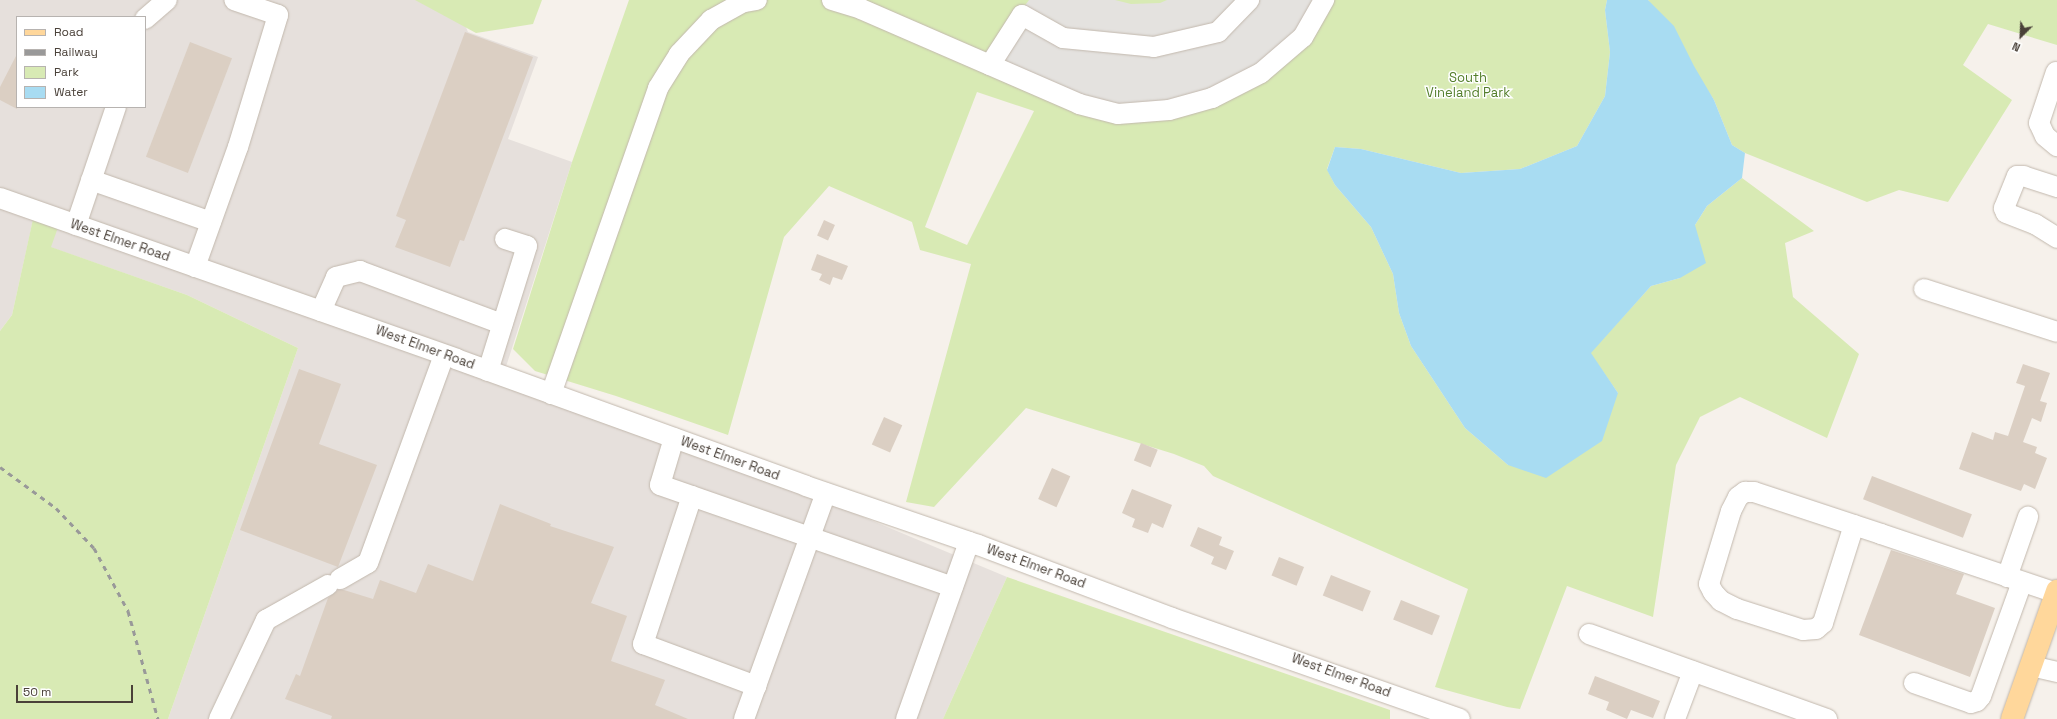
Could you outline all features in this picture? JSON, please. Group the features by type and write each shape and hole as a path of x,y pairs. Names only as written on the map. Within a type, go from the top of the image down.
{"main road":[{"path":"2012,719 2056,592"}],"street":[{"path":"146,18 167,0"},
{"path":"195,267 238,147 278,15 234,0"},
{"path":"551,394 658,88 679,54 711,20 744,2 757,0"},
{"path":"832,0 861,9 1086,106 1118,114 1168,110 1212,98 1261,73 1303,37 1324,0"},
{"path":"990,65 1022,15 1063,38 1154,47 1218,32 1249,0"},
{"path":"2056,72 2039,123 2045,136 2057,146"},
{"path":"76,226 116,108"},
{"path":"2057,187 2024,176 2017,176 2004,208 2006,213 2035,224 2057,238"},
{"path":"91,180 212,222"},
{"name":"West Elmer Road","path":"0,198 321,311 826,493 969,542 1172,618 1460,719"},
{"path":"488,371 527,246 505,239"},
{"path":"321,311 336,277 360,271 502,324"},
{"path":"1924,289 2057,332"},
{"path":"219,719 266,620 368,563 444,355"},
{"path":"674,438 660,485 953,587"},
{"path":"1854,525 1823,623 1816,629 1803,630 1737,609 1721,601 1713,592 1709,584 1731,511 1738,497 1745,492 1754,492 1854,525 2014,579 2056,592"},
{"path":"744,719 826,493"},
{"path":"692,496 643,644 756,686"},
{"path":"1914,683 1971,703 1977,701 1981,696 2014,579 2028,517"},
{"path":"906,719 969,542"},
{"path":"1589,634 1827,719"},
{"path":"2031,666 2057,672"},
{"path":"1675,719 1693,671"}],"shaded area":[{"path":"0,0 454,0 468,32 538,57 508,139 572,162 502,379 722,458 1007,577 943,719 168,719 298,348 187,295 50,247 35,211 12,315 0,331"},
{"path":"1029,0 1115,0 1131,4 1160,3 1167,0 1324,0 1303,37 1212,98 1118,114 983,62"}],"green space":[{"path":"415,0 542,0 533,24 476,33"},
{"name":"South Vineland Park","path":"629,0 1607,0 1605,10 1610,52 1605,96 1577,146 1520,169 1461,173 1361,149 1335,147 1327,169 1335,185 1371,227 1393,274 1399,313 1411,346 1465,428 1508,465 1618,393 1590,353 1651,286 1680,278 1695,225 1707,206 1742,178 1814,231 1785,243 1793,297 1859,354 1827,438 1740,397 1700,417 1676,465 1653,617 1567,586 1520,709 1507,707 1435,687 1468,589 1213,476 1204,466 1174,454 1026,408 934,507 906,502 971,264 920,250 912,222 829,186 784,237 728,435 616,396 535,371 513,349 572,162","holes":["977,92 1034,111 967,245 925,227"]},
{"path":"1648,0 2057,0 2057,45 1988,24 1963,65 2012,100 1948,202 1899,190 1867,202 1745,153 1732,145 1714,100"},
{"path":"35,210 61,219 51,247 187,295 298,348 168,719 0,719 0,331 12,315"},
{"path":"1007,577 1390,710 1390,719 943,719"}],"water":[{"path":"1607,0 1648,0 1674,26 1694,66 1714,100 1732,145 1745,153 1742,178 1707,206 1695,225 1706,263 1680,278 1651,286 1591,353 1618,393 1602,441 1546,478 1508,465 1465,428 1411,346 1399,313 1393,274 1371,227 1335,185 1327,170 1335,147 1361,149 1461,173 1520,169 1577,146 1605,96 1610,52 1605,10"}],"building":[{"path":"465,32 533,57 464,241 460,240 450,267 395,247 406,220 396,216"},
{"path":"190,42 232,58 188,173 146,157"},
{"path":"16,56 17,109 0,100 0,87"},
{"path":"824,220 835,225 828,240 817,236"},
{"path":"817,254 848,266 842,280 833,277 830,285 819,280 822,274 811,270"},
{"path":"2023,364 2050,373 2040,401 2047,403 2041,422 2032,418 2023,442 2037,447 2035,453 2047,458 2035,489 2024,484 2021,491 1959,469 1972,432 1993,440 1995,432 2008,436 2025,386 2016,383"},
{"path":"299,369 341,384 319,444 377,465 338,567 240,530"},
{"path":"884,417 902,425 890,453 872,444"},
{"path":"1141,443 1158,450 1151,467 1134,461"},
{"path":"1052,468 1070,476 1056,507 1038,499"},
{"path":"1872,476 1972,514 1963,538 1863,499"},
{"path":"1132,489 1172,505 1163,528 1152,523 1148,533 1132,527 1135,519 1122,513"},
{"path":"500,504 551,524 550,526 614,547 591,603 627,616 611,661 665,680 655,705 688,719 331,719 332,716 285,699 296,674 300,676 328,598 338,590 344,590 373,599 380,580 416,593 428,564 473,581"},
{"path":"1198,527 1222,537 1219,545 1234,551 1226,570 1211,564 1214,557 1190,546"},
{"path":"1891,550 1964,574 1956,594 1995,608 1970,677 1859,635"},
{"path":"1279,557 1304,567 1297,586 1272,576"},
{"path":"1331,575 1371,591 1363,612 1323,595"},
{"path":"1401,600 1440,616 1432,635 1393,619"},
{"path":"1595,676 1660,701 1653,718 1631,710 1627,719 1606,710 1609,702 1588,694"}],"railway":[{"path":"0,467 56,508 94,548 128,611 158,719"}]}
